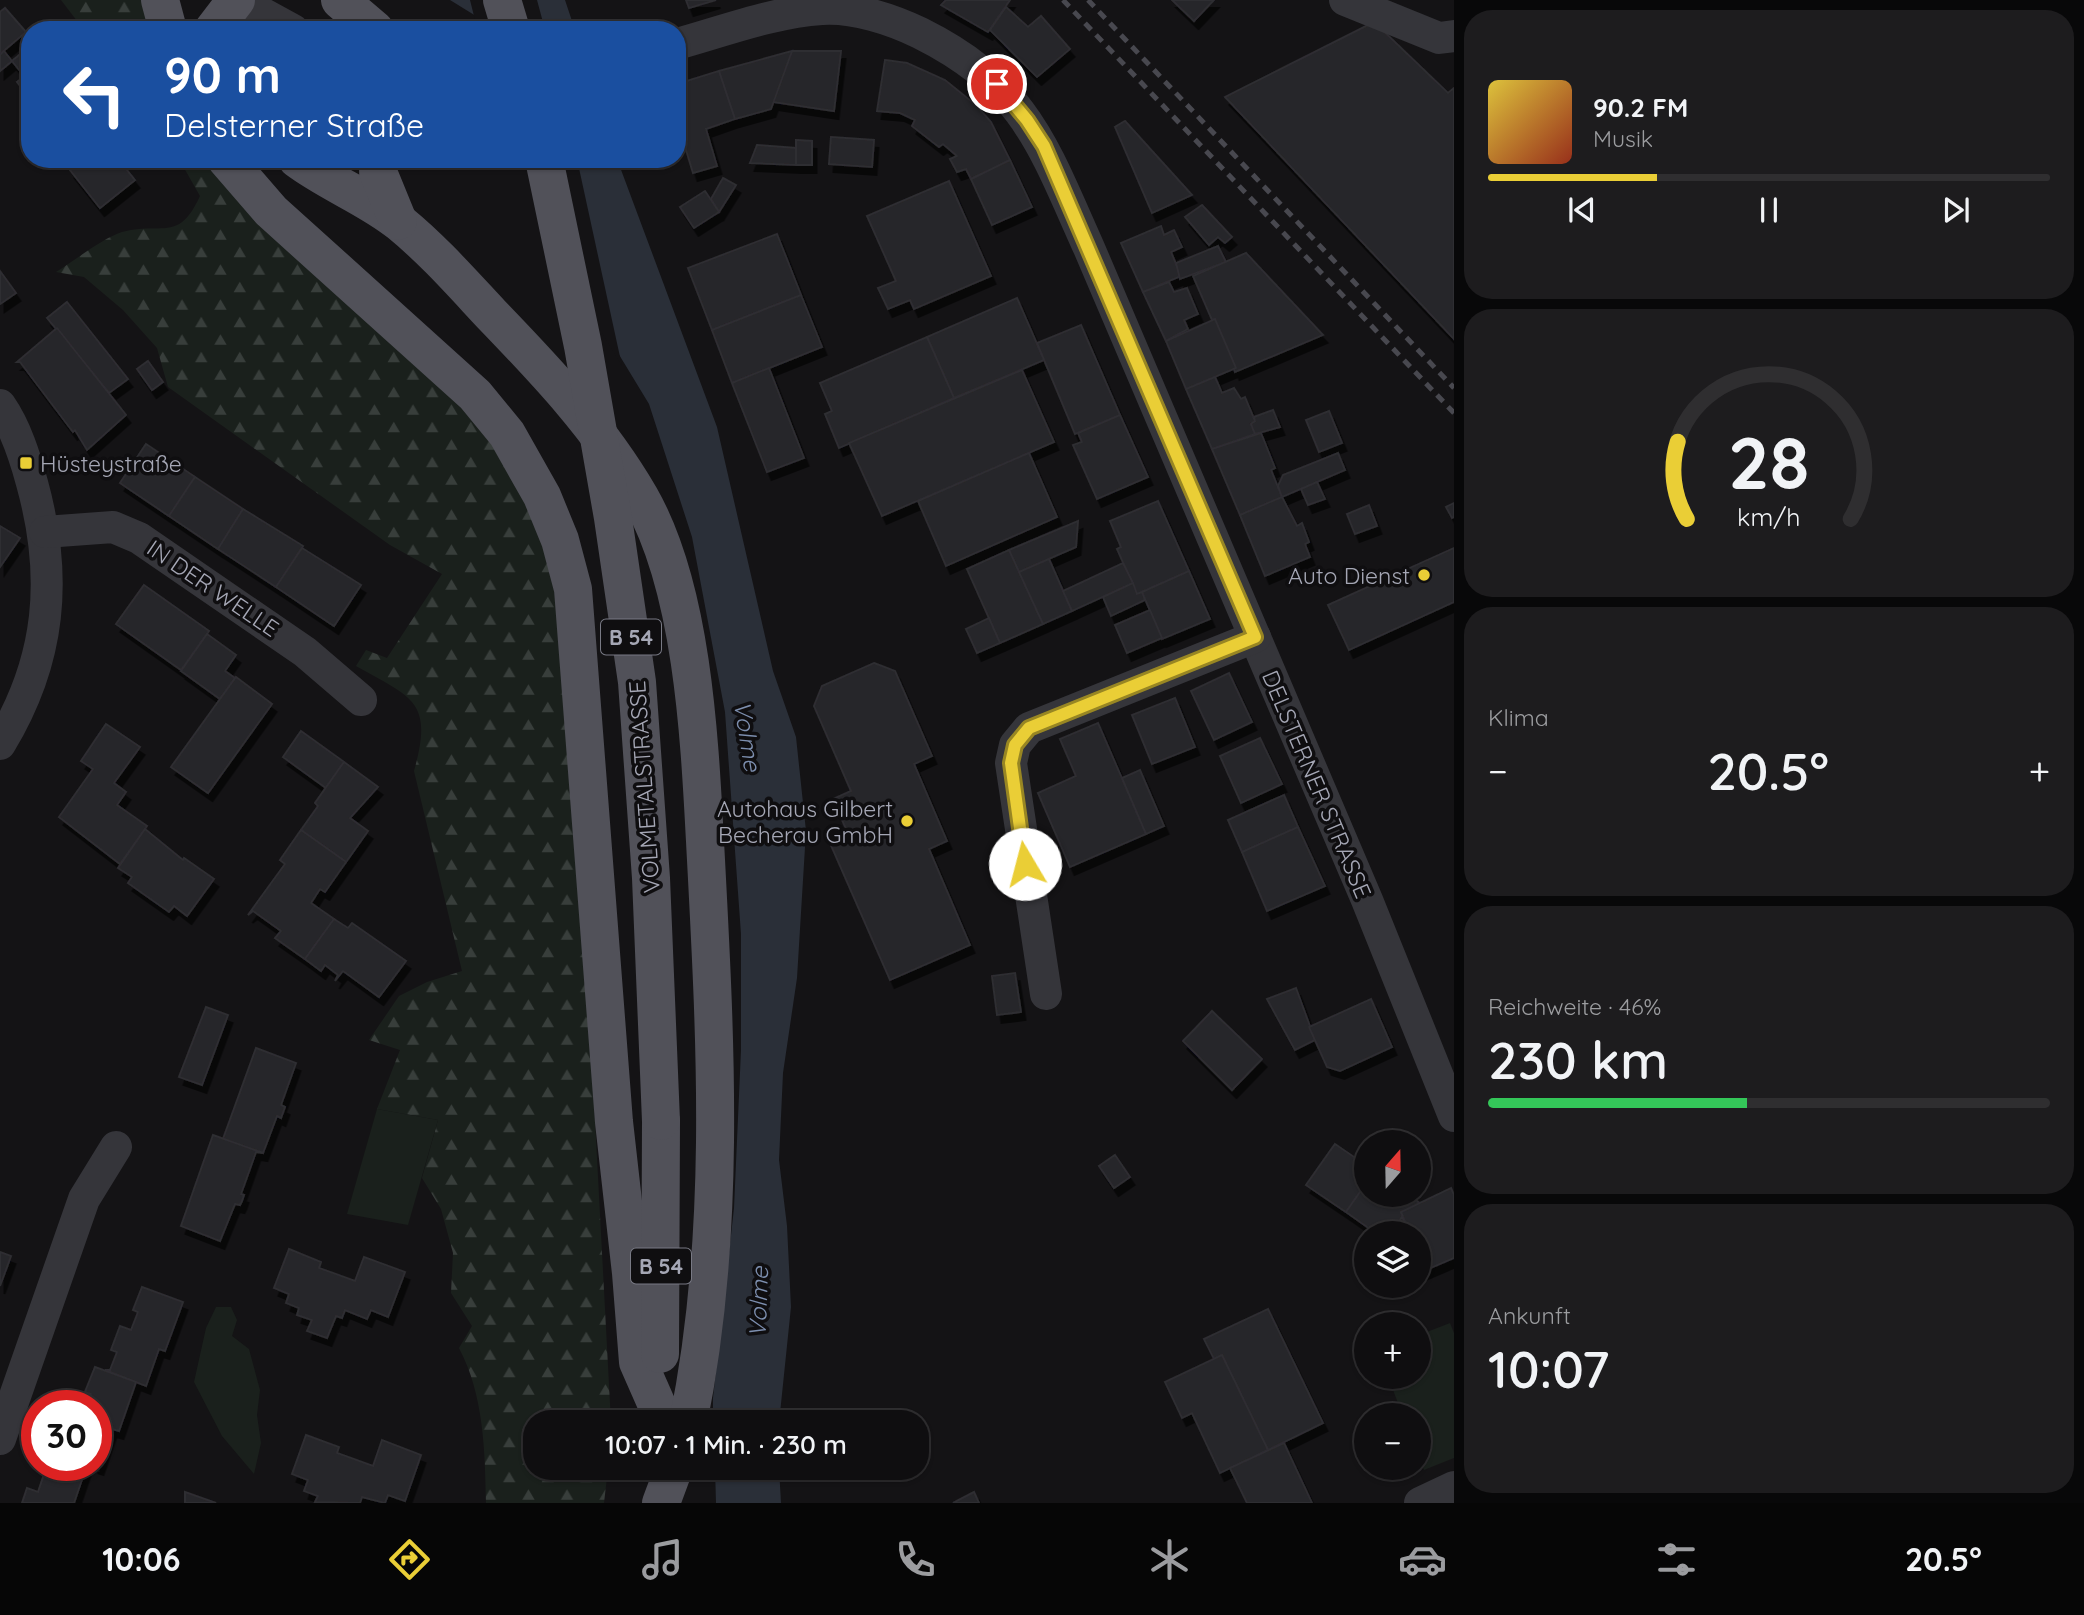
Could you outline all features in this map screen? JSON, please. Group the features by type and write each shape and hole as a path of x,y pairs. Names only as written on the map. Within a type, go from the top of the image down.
{"main road":[{"path":"160,0 166,21"},
{"path":"221,21 237,0"},
{"path":"237,0 238,21"},
{"path":"340,0 364,21"},
{"path":"502,0 508,21"},
{"path":"234,168 271,211 475,395 507,434 542,496 560,540 573,589 614,1122 638,1362 665,1410"},
{"path":"309,168 398,222 466,287 577,407 641,498 678,596 687,652 702,794 714,1020 716,1132 712,1235 700,1364 675,1410"},
{"path":"378,168 398,222"},
{"name":"VOLMETALSTRASSE","path":"546,168 588,373 614,519 637,682 651,877 670,1410"},
{"path":"659,1480 659,1503"},
{"path":"659,1503 669,1480"}],"street":[{"path":"237,0 276,21"},
{"path":"1345,0 1439,38 1454,36"},
{"name":"DELSTERNER STRASSE","path":"686,42 824,4 905,26 959,53 997,84 1027,120 1044,146 1089,248 1367,900 1454,1116"},
{"path":"0,405 26,463 45,532 49,564 48,604 39,655 11,725 0,744"},
{"name":"IN DER WELLE","path":"45,532 113,527 139,538 305,652 361,700"},
{"path":"1046,994 1011,763 1015,745 1029,728 1255,637"},
{"path":"0,1439 83,1199 116,1147"},
{"path":"1420,1503 1454,1487"}],"green space":[{"path":"61,0 145,0 151,21 77,21"},
{"path":"184,168 225,168 495,435 531,496 561,594 592,1064 610,1410 523,1410 523,1480 607,1480 604,1503 486,1503 482,1424 474,1385 459,1348 472,1326 451,1293 453,1253 441,1209 422,1178 438,1120 377,1109 400,1050 369,1040 399,996 427,982 462,971 414,771 420,747 419,715 404,695 356,666 366,650 387,658 442,574 390,545 168,387 157,348 123,310 84,277 56,272 114,235 136,229 176,226 192,211 200,196"},
{"path":"377,1109 438,1120 408,1225 347,1214"},
{"path":"216,1307 231,1307 237,1320 232,1336 249,1349 260,1390 257,1415 261,1443 254,1474 222,1436 194,1382 206,1328"},
{"path":"1450,1323 1454,1333 1454,1458 1431,1467 1431,1403 1398,1403 1393,1389 1431,1389 1431,1330"}],"water":[{"path":"450,0 565,0 572,21 484,21"},
{"name":"Volme","path":"528,168 620,168 717,427 773,671 796,737 806,831 797,978 783,1073 779,1160 787,1226 791,1307 780,1410 713,1410 734,1208 741,1050 741,934 725,712 692,537 649,404 564,264"},
{"path":"715,1480 780,1480 781,1503 716,1503"}],"pier":[{"path":"470,0 537,0 543,21 477,21"},
{"path":"524,168 579,168 622,366 561,265"}],"building":[{"path":"686,0 716,0 689,8"},
{"path":"946,0 1010,0 988,32 941,5"},
{"path":"1172,0 1214,0 1194,21"},
{"path":"1006,7 1028,27 1041,16 1070,49 1037,77 990,30"},
{"path":"5,8 21,26 21,36 0,54 0,12"},
{"path":"1374,22 1448,93 1454,88 1454,339 1225,97"},
{"path":"4,51 12,61 0,71 0,55"},
{"path":"792,51 841,51 834,111 773,102"},
{"path":"792,51 771,109 735,119 719,71"},
{"path":"21,54 21,72 12,61"},
{"path":"885,60 907,63 945,80 977,106 991,122 1010,160 971,179 966,169 957,172 950,159 957,156 943,144 939,147 912,126 915,120 900,113 877,111"},
{"path":"719,71 735,119 706,129 717,166 693,173 686,150 686,81"},
{"path":"1125,121 1192,195 1152,213 1115,127"},
{"path":"831,137 874,140 872,167 829,164"},
{"path":"796,140 812,141 812,165 796,165"},
{"path":"757,145 796,148 796,165 750,163"},
{"path":"1010,160 1032,207 992,225 971,179"},
{"path":"125,168 135,180 100,208 70,170"},
{"path":"723,178 736,185 719,212 711,199"},
{"path":"949,181 991,276 914,309 910,300 888,309 878,288 896,281 867,216"},
{"path":"705,191 719,212 694,228 680,207"},
{"path":"1202,205 1232,237 1225,243 1218,237 1209,245 1185,217"},
{"path":"1161,226 1164,235 1174,230 1182,247 1171,252 1181,276 1143,292 1121,243"},
{"path":"777,234 801,295 712,330 688,268"},
{"path":"1218,246 1226,262 1180,279 1176,263"},
{"path":"1246,253 1323,335 1235,372 1215,319 1212,320 1193,276"},
{"path":"0,271 16,293 0,304"},
{"path":"1169,282 1174,292 1187,288 1198,314 1184,320 1188,329 1166,341 1143,292"},
{"path":"801,295 822,347 732,383 712,330"},
{"path":"1017,298 1044,360 954,398 927,337"},
{"path":"67,302 128,379 109,393 47,318"},
{"path":"1215,319 1236,368 1186,389 1166,341"},
{"path":"1081,325 1120,415 1075,434 1037,343"},
{"path":"57,328 126,415 87,450 75,430 73,432 20,362 17,362"},
{"path":"927,337 954,398 839,448 825,414 832,411 820,383"},
{"path":"148,361 163,382 152,390 137,369"},
{"path":"769,368 804,458 767,472 732,383"},
{"path":"1022,370 1054,442 882,516 849,443"},
{"path":"1215,377 1222,393 1234,388 1241,399 1245,397 1255,421 1251,424 1255,434 1212,449 1186,389"},
{"path":"1273,410 1280,427 1255,434 1251,424 1255,421 1254,417"},
{"path":"1329,411 1342,443 1319,452 1306,420"},
{"path":"1120,415 1148,477 1097,499 1073,445 1082,442 1078,433"},
{"path":"1261,433 1275,468 1271,470 1282,497 1240,515 1212,449"},
{"path":"146,444 195,477 169,516 120,483"},
{"path":"1029,453 1057,517 946,566 918,501"},
{"path":"1338,453 1345,470 1282,497 1278,486 1283,475"},
{"path":"195,477 243,509 218,549 169,516"},
{"path":"1317,482 1325,499 1308,505 1301,489"},
{"path":"1282,497 1297,526 1302,523 1309,542 1305,544 1310,557 1265,576 1240,515"},
{"path":"1158,501 1189,571 1137,594 1117,549 1121,547 1110,521"},
{"path":"1454,503 1454,517 1452,518 1446,507"},
{"path":"1369,505 1377,526 1355,534 1347,514"},
{"path":"243,509 303,546 276,587 218,549"},
{"path":"1078,521 1076,547 1019,572 1009,550"},
{"path":"0,526 20,538 0,567"},
{"path":"302,548 361,585 334,626 276,587"},
{"name":"Auto Dienst","path":"1454,548 1454,602 1349,650 1328,605"},
{"path":"1009,550 1043,624 1000,643 967,569"},
{"path":"1049,559 1072,611 1043,624 1019,572"},
{"path":"1123,563 1133,583 1072,611 1063,591"},
{"path":"1189,571 1210,619 1162,639 1142,592"},
{"path":"1133,583 1137,594 1142,592 1145,600 1111,616 1103,597"},
{"path":"144,585 209,631 181,670 116,624"},
{"path":"1150,610 1162,638 1127,653 1115,625"},
{"path":"989,618 1000,643 977,653 966,629"},
{"path":"207,634 236,655 225,671 235,678 220,699 181,671"},
{"path":"874,663 895,671 932,756 914,764 947,841 929,849 970,945 890,980 830,843 849,836 833,799 851,791 814,706 822,686"},
{"path":"1229,673 1252,722 1214,740 1191,691"},
{"path":"236,677 272,704 208,793 171,767"},
{"path":"1175,698 1195,747 1152,764 1132,715"},
{"path":"1098,723 1146,834 1070,867 1038,793 1076,776 1060,739"},
{"path":"106,724 140,747 114,783 126,792 117,805 147,826 120,864 59,817 93,769 81,761"},
{"path":"301,731 344,762 326,788 283,757"},
{"path":"1260,738 1282,784 1241,803 1220,756"},
{"path":"344,762 378,787 350,818 368,831 346,862 301,830 318,806 315,803"},
{"path":"1140,770 1164,826 1146,834 1122,778"},
{"path":"1284,795 1298,827 1242,852 1228,820"},
{"path":"1298,827 1325,886 1267,911 1242,852"},
{"path":"145,829 183,860 184,858 214,879 187,916 174,906 169,912 128,883 132,877 118,868"},
{"path":"301,830 346,862 325,892 320,889 311,903 334,919 305,959 275,938 281,931 253,911 248,915 285,864 280,860"},
{"path":"334,919 348,928 352,923 406,961 379,997 343,971 335,981 338,975 325,965 321,971 305,959"},
{"path":"1015,973 1021,1012 997,1015 992,976"},
{"path":"1296,988 1315,1040 1295,1050 1267,999"},
{"path":"1371,999 1392,1047 1340,1071 1327,1067 1309,1027"},
{"path":"206,1007 228,1015 202,1085 179,1077"},
{"path":"1212,1011 1262,1059 1232,1090 1183,1041"},
{"path":"256,1048 296,1063 281,1105 285,1107 281,1118 277,1116 263,1153 223,1139"},
{"path":"213,1135 263,1153 256,1152 241,1194 244,1195 242,1201 240,1205 235,1204 220,1241 181,1226"},
{"path":"1335,1144 1354,1157 1354,1201 1346,1212 1306,1185"},
{"path":"1115,1155 1130,1177 1114,1188 1099,1166"},
{"path":"1451,1188 1454,1195 1454,1258 1431,1268 1431,1221 1405,1221 1401,1212 1409,1208 1432,1208 1432,1197"},
{"path":"1354,1201 1354,1208 1411,1208 1401,1212 1399,1221 1359,1221 1346,1212"},
{"path":"289,1249 321,1262 319,1268 355,1281 364,1257 405,1272 388,1317 371,1310 367,1319 345,1310 342,1318 336,1316 327,1338 307,1331 312,1320 297,1315 299,1308 286,1303 289,1294 274,1288"},
{"path":"0,1252 11,1256 0,1286"},
{"path":"142,1287 183,1302 165,1351 159,1349 146,1386 105,1370 110,1370 117,1352 111,1350 120,1326 131,1330 138,1312 133,1310"},
{"path":"1268,1309 1323,1423 1268,1450 1222,1355 1214,1359 1204,1339"},
{"path":"1222,1355 1268,1450 1220,1473 1192,1413 1182,1418 1165,1382"},
{"path":"95,1367 136,1382 119,1431 112,1429 112,1390 86,1390"},
{"path":"306,1435 339,1447 337,1453 373,1466 382,1440 421,1455 405,1501 388,1495 385,1503 362,1497 360,1503 315,1502 318,1496 304,1491 308,1480 292,1474"},
{"path":"1284,1443 1312,1503 1247,1503 1230,1468"},
{"path":"42,1481 82,1481 74,1503 22,1503 27,1488 38,1492"},
{"path":"185,1492 216,1503 185,1503"},
{"path":"974,1492 979,1503 953,1503"}],"railway":[{"path":"1063,0 1454,413"},
{"path":"1088,0 1454,388"}],"place":[{"name":"Hüsteystraße","path":"26,463"},
{"name":"Auto Dienst","path":"1424,575"},
{"name":"Autohaus Gilbert Becherau GmbH","path":"907,821"}],"route":[{"path":"997,84 1027,120 1044,146 1255,637 1120,694 1029,728 1015,745 1011,763 1025,864"}]}
